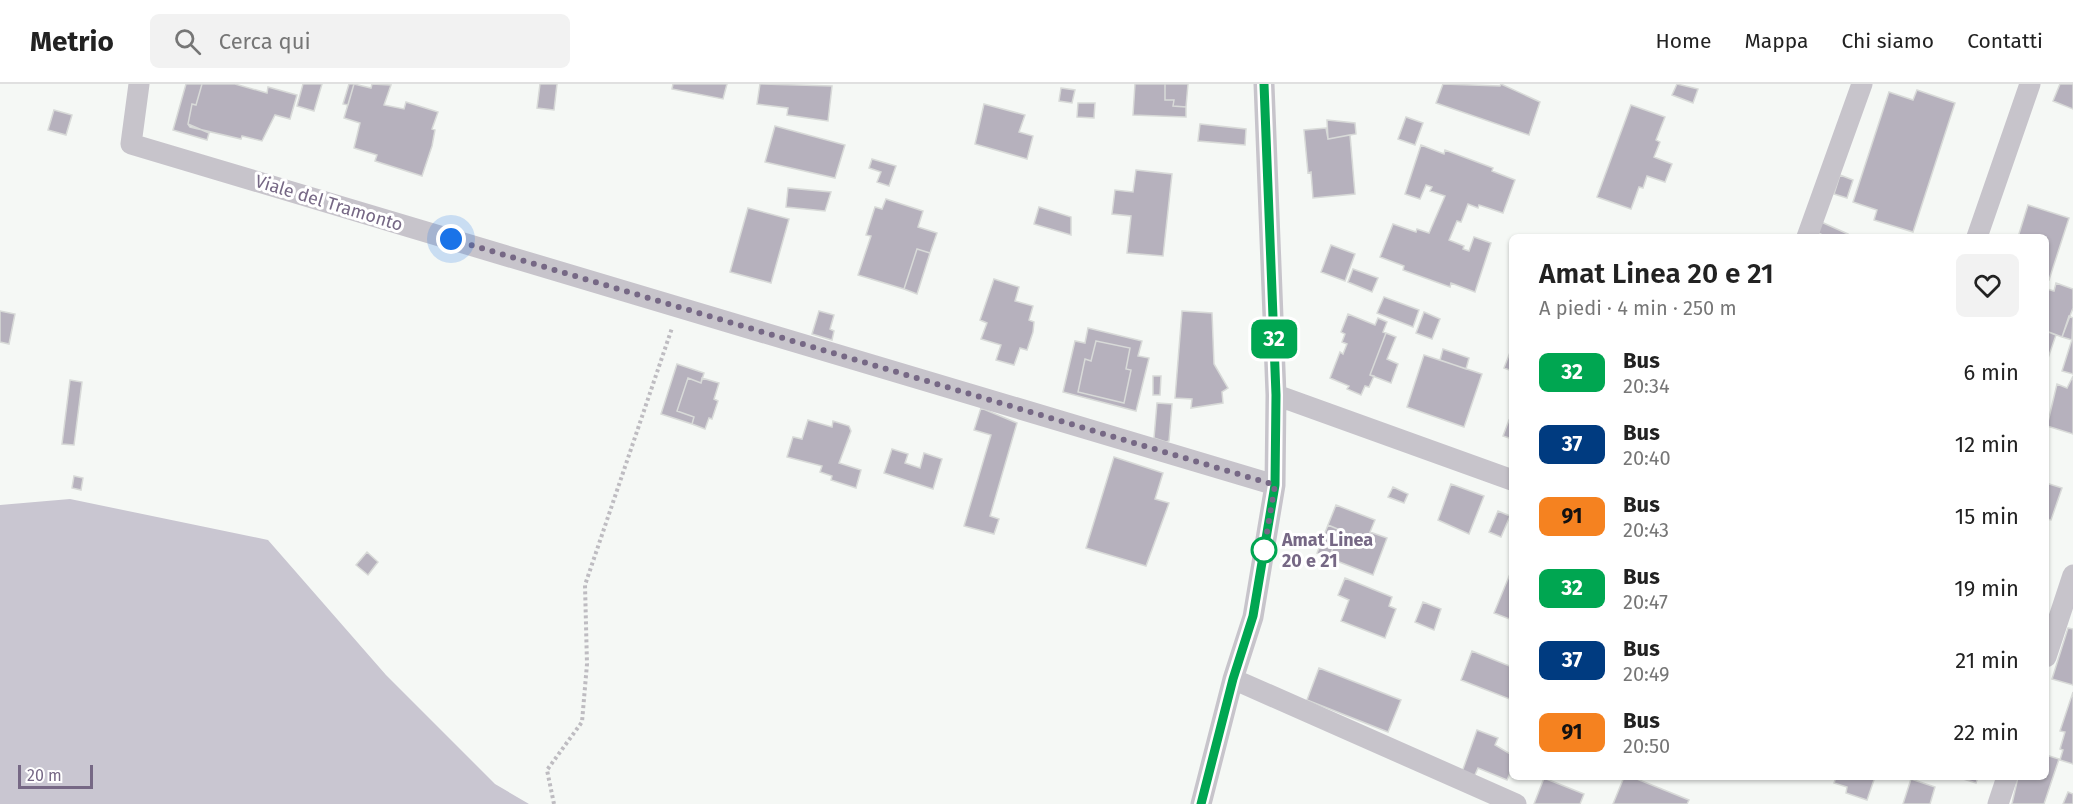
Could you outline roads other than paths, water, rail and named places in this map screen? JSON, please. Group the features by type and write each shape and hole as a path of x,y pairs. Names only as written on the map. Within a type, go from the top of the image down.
{"street":[{"name":"Viale del Tramonto","path":"139,84 131,144 1275,485"},
{"path":"1201,804 1233,679 1253,616 1275,485 1276,395 1264,84"},
{"path":"1808,234 1862,84"},
{"path":"1978,234 2030,84"},
{"path":"1276,395 1509,479"},
{"path":"2049,648 2073,575"},
{"path":"1233,679 1516,804"},
{"path":"1998,804 2006,780"}],"place":[{"name":"Amat Linea 20 e 21","path":"1264,550"}]}
